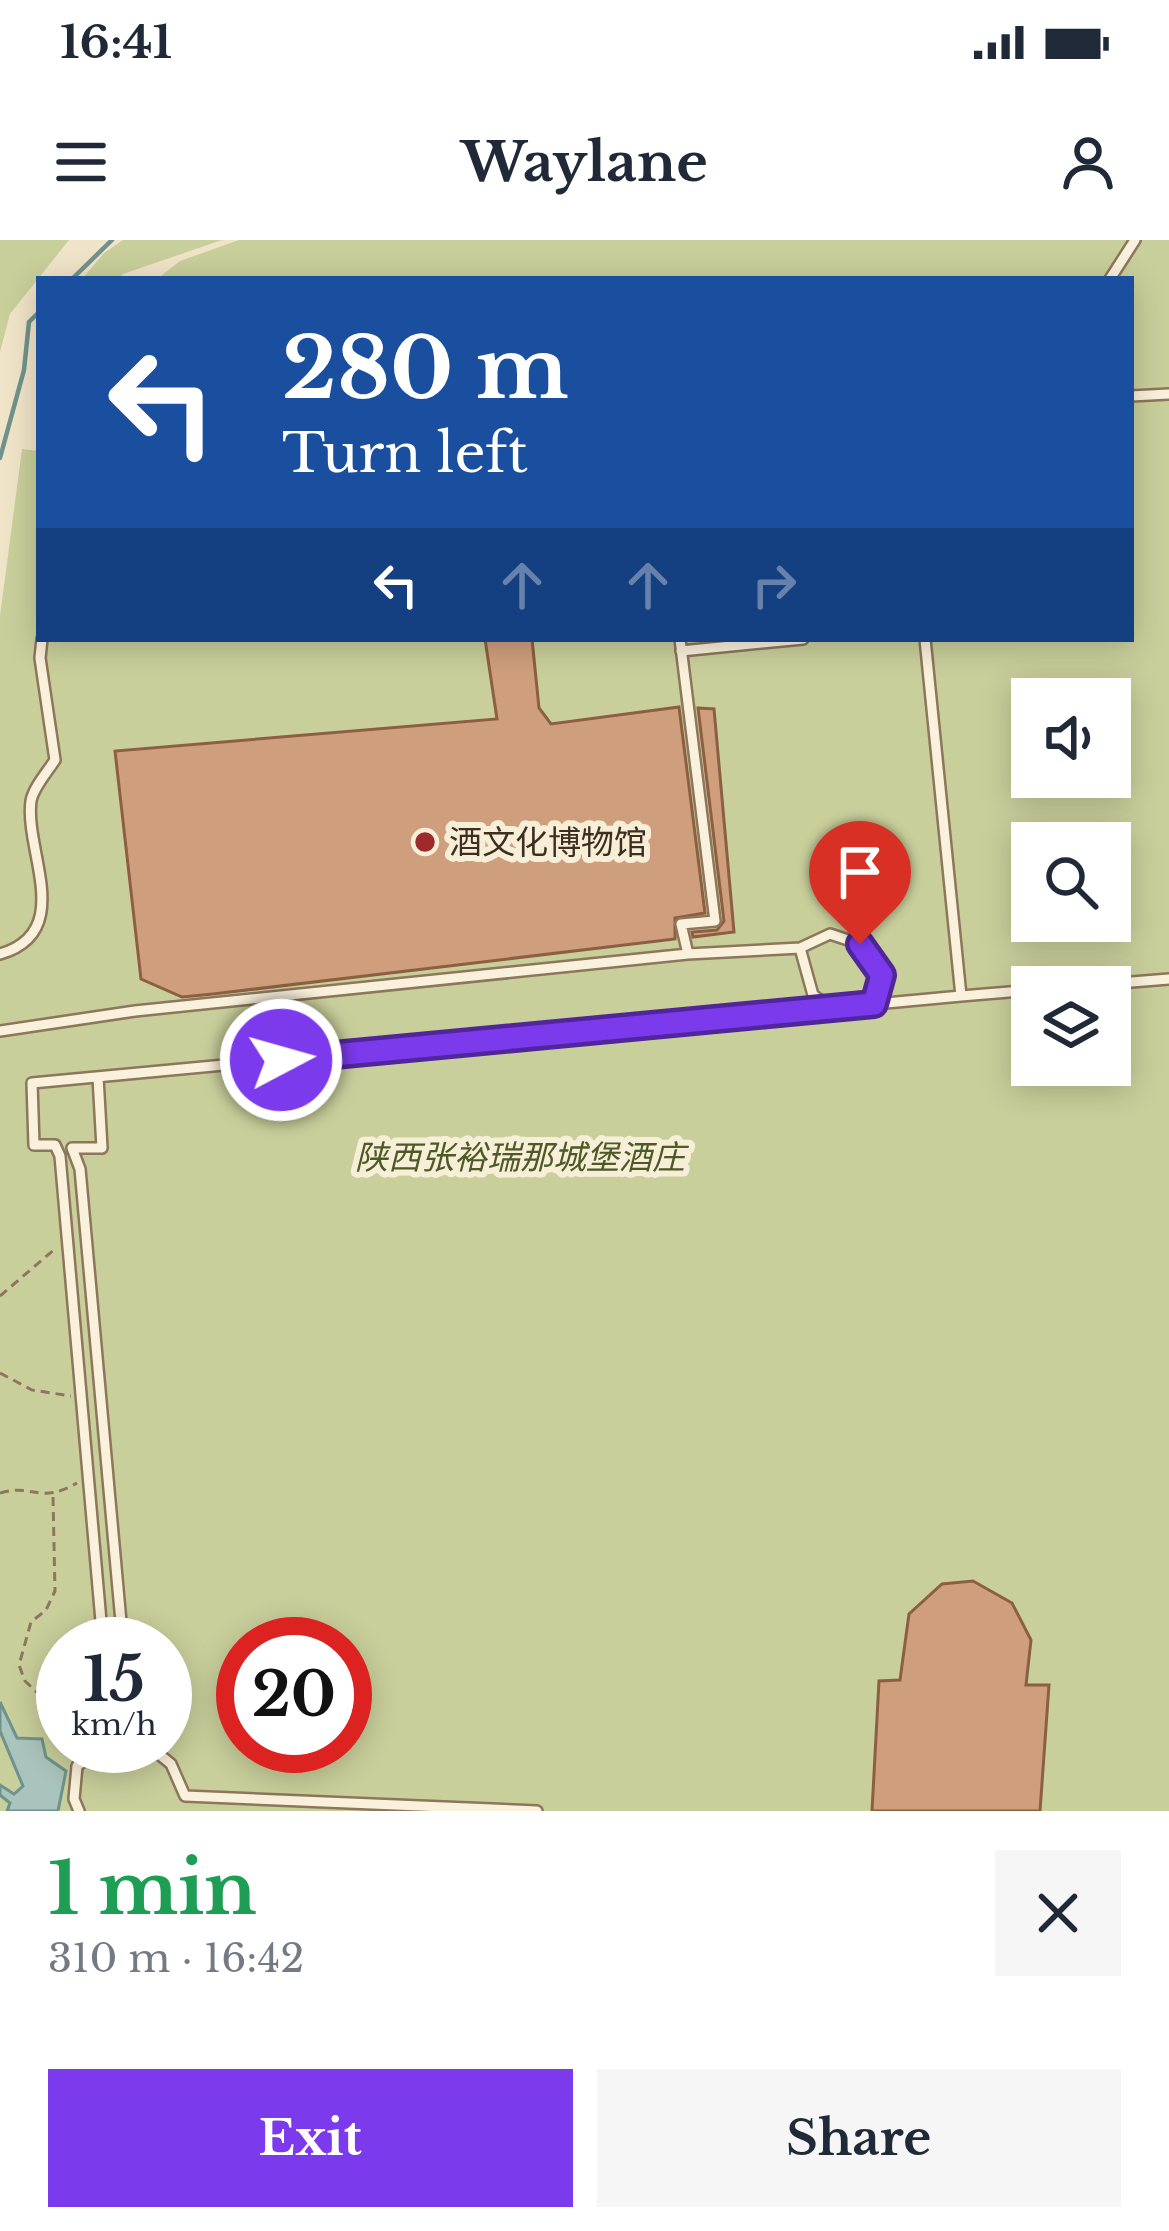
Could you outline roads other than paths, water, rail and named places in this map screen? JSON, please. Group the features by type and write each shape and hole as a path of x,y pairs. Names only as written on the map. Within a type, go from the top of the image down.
{"lane":[{"path":"1112,276 1135,240"},
{"path":"1134,396 1169,394"},
{"path":"0,954 13,950 32,933 44,901 31,799 56,760 42,642"},
{"path":"688,954 681,924 715,921 681,645 742,642"},
{"path":"925,642 961,996"},
{"path":"0,1031 135,1011 688,954 800,948 830,934 860,944 882,975 874,1004"},
{"path":"800,948 813,995 831,1008"},
{"path":"1131,982 1169,979"},
{"path":"101,1617 60,1156 55,1145 34,1145 32,1083 1011,992"},
{"path":"98,1077 102,1148 72,1148 80,1168 121,1617"},
{"path":"76,1773 74,1799 79,1811"},
{"path":"175,1773 185,1796"},
{"path":"177,1811 185,1796"},
{"path":"185,1796 537,1811"}],"water":[{"path":"0,1702 17,1738 36,1739 36,1773 66,1773 58,1811 7,1811 10,1803 0,1795 0,1785 14,1794 23,1786 0,1731"}],"waterway":[{"path":"75,276 112,240"},
{"path":"0,458 24,370 29,322 36,315"}],"place":[{"name":"酒文化博物馆","path":"425,842"}],"park label":[{"name":"陕西张裕瑞那城堡酒庄","path":"520,1157"}]}
